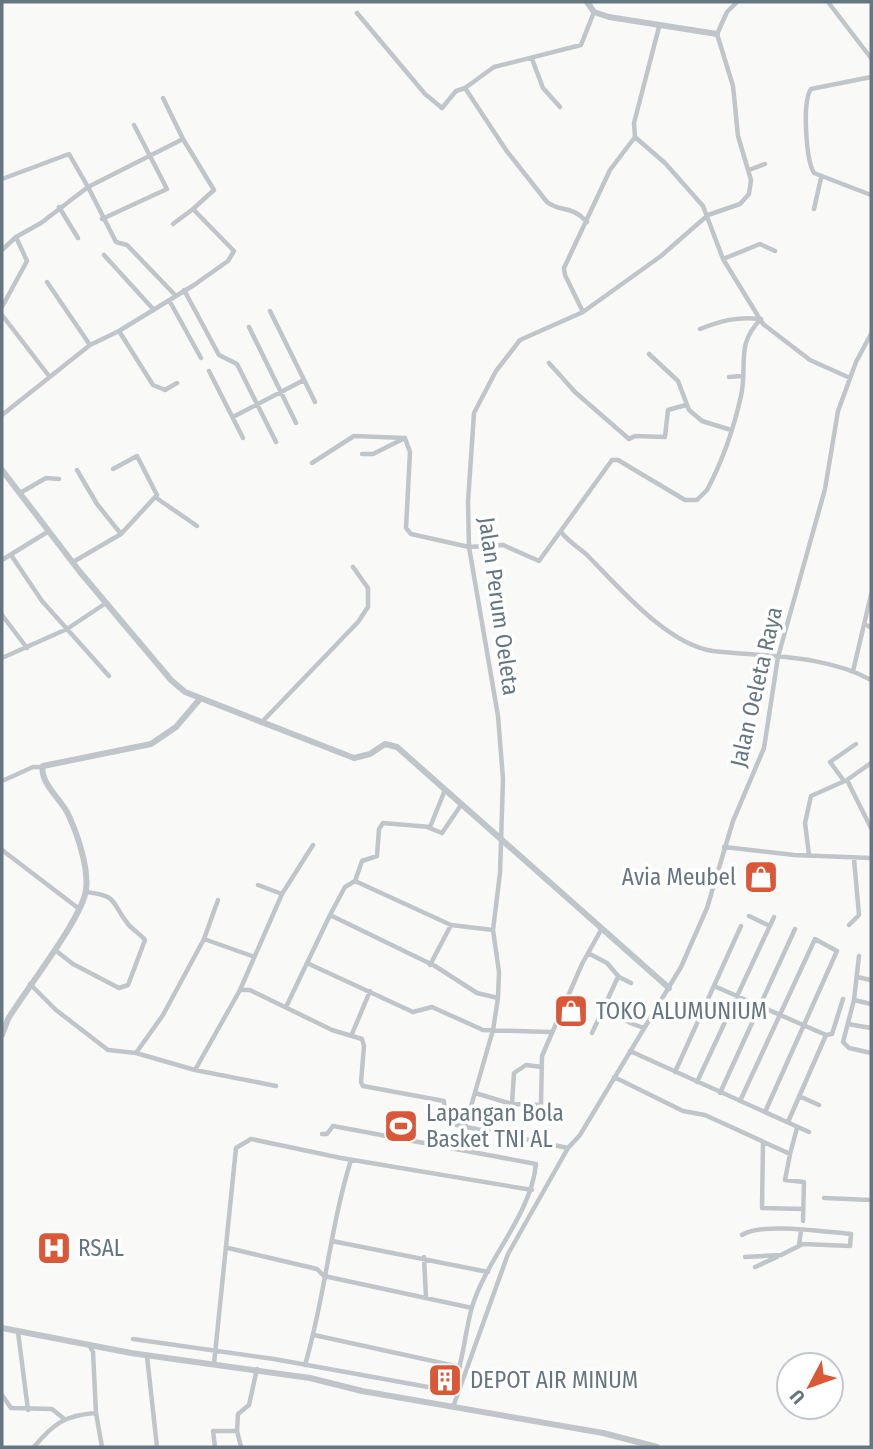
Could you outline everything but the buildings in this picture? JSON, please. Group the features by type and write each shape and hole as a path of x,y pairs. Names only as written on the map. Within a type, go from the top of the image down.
{"street":[{"path":"587,2 594,12 659,27 716,34"},
{"path":"708,215 734,207 745,200 752,185 738,136 732,79 716,34 727,12 737,2"},
{"path":"828,2 871,58"},
{"path":"357,13 438,108 442,108 458,89 465,88 494,67 582,45 594,12"},
{"path":"583,312 564,272 610,170 635,138 634,123 659,27"},
{"path":"532,59 543,88 561,107"},
{"path":"871,77 809,91 806,114 811,170 821,178 846,183 871,195"},
{"path":"465,88 506,150 547,202 556,207 571,208 587,222"},
{"path":"163,98 183,139 214,191 173,224"},
{"path":"102,219 167,189 134,125"},
{"path":"635,138 681,179 708,215 723,259 768,330 799,353 850,377"},
{"path":"2,250 16,237 41,223 88,187 183,139"},
{"path":"2,179 69,154 116,242 125,243 176,296"},
{"path":"749,170 765,164"},
{"path":"814,209 821,178"},
{"path":"59,207 79,238"},
{"path":"2,415 90,345 154,310 228,261 234,251 193,209"},
{"name":"Jalan Perum Oeleta","path":"465,1127 493,1030 498,998 499,972 493,930 500,873 503,779 498,716 469,547 468,502 474,413 515,344 528,335 583,312 661,256 708,215"},
{"path":"2,307 13,283 27,263 16,237"},
{"path":"723,259 760,244 775,251"},
{"path":"104,255 154,310"},
{"path":"47,282 90,345"},
{"path":"184,290 219,355 237,364 276,442"},
{"path":"169,300 201,358"},
{"path":"270,312 315,402"},
{"path":"2,315 48,376"},
{"path":"700,329 720,321 744,317 761,319"},
{"path":"405,438 410,452 406,528 411,534 431,541 469,547 503,545 540,561 612,460 618,460 685,500 697,500 713,479 731,430 741,395 748,332 761,319"},
{"path":"249,327 296,423"},
{"path":"119,331 153,385 165,390 177,383"},
{"name":"Jalan Oeleta Raya","path":"453,1408 504,1264 568,1148 580,1135 668,988 708,908 724,847 764,748 778,657 825,489 836,422 850,377 871,334"},
{"path":"649,354 678,381 686,405 702,421 731,430"},
{"path":"549,363 575,392 629,439 635,436 665,437 667,410 686,405"},
{"path":"209,371 243,438"},
{"path":"729,377 742,376"},
{"path":"233,417 304,380"},
{"path":"312,463 354,436 405,438"},
{"path":"362,454 373,454 405,438"},
{"path":"74,562 121,534 158,495 137,456 113,469"},
{"path":"77,470 97,504 121,534"},
{"path":"2,471 171,680 199,700 354,758 370,754 385,744 393,745 461,805 500,835 578,905 601,930 668,988"},
{"path":"19,494 46,478 59,479"},
{"path":"155,497 197,526"},
{"path":"2,560 49,531"},
{"path":"562,533 646,613 680,638 713,650 760,653 853,671 871,680"},
{"path":"11,555 23,575 66,629 109,676"},
{"path":"261,723 317,668 365,611 368,588 353,567"},
{"path":"853,671 871,595"},
{"path":"2,658 66,629 107,603"},
{"path":"2,615 27,648"},
{"path":"865,624 871,628"},
{"path":"2,782 33,767 43,767 55,761 151,744 176,727 199,700"},
{"path":"856,744 830,762 846,780 871,828"},
{"path":"809,855 805,823 809,798 817,791 846,780 871,763"},
{"path":"2,1035 30,983 54,949 86,892 86,873 68,814 42,774 43,767"},
{"path":"426,827 432,825 445,789"},
{"path":"286,1007 345,887 355,881 362,861 377,856 379,829 383,823 426,827 442,834 461,805"},
{"path":"195,1070 240,990 252,956 282,894 313,845"},
{"path":"724,847 854,859 871,858"},
{"path":"2,850 78,908"},
{"path":"849,925 859,913 854,859"},
{"path":"355,881 451,925 493,930"},
{"path":"258,885 282,894"},
{"path":"54,949 73,964 119,988 128,985 145,940 129,925 115,900 104,894 86,892"},
{"path":"136,1053 163,1015 204,939 218,900"},
{"path":"330,915 430,965 477,993 498,998"},
{"path":"749,916 770,926"},
{"path":"697,1082 735,995 774,917"},
{"path":"430,965 451,925"},
{"path":"675,1072 741,926"},
{"path":"720,1093 794,929"},
{"path":"475,1093 512,1104 540,1106 542,1056 601,930"},
{"path":"204,939 252,956"},
{"path":"740,1101 815,939 837,951 765,1112"},
{"path":"588,953 607,963 619,976 631,983"},
{"path":"859,956 854,1000 843,1044 871,1053"},
{"path":"307,963 413,1013 432,1007 466,1024 493,1030 551,1032"},
{"path":"592,1033 619,976"},
{"path":"857,977 871,980"},
{"path":"30,983 97,1043 117,1053 136,1053 195,1070 276,1086"},
{"path":"714,986 826,1035 832,1034 843,999"},
{"path":"240,990 250,990 332,1030 352,1034 364,1042 362,1085 444,1101 447,1122 568,1148"},
{"path":"352,1034 370,991"},
{"path":"854,1000 871,1004"},
{"path":"601,1011 614,1014"},
{"path":"630,1023 643,1028"},
{"path":"848,1024 871,1028"},
{"path":"788,1122 826,1035"},
{"path":"630,1051 809,1132"},
{"path":"512,1104 514,1073 526,1065 542,1067"},
{"path":"614,1077 683,1111 705,1115 790,1154"},
{"path":"799,1096 819,1105"},
{"path":"133,1339 305,1365 446,1392 452,1388 460,1367 472,1308 532,1190 535,1163 333,1126 327,1134 322,1135"},
{"path":"797,1128 785,1180 804,1182 803,1220"},
{"path":"214,1364 222,1264 228,1248 227,1226 239,1144 251,1139 351,1160 532,1190"},
{"path":"763,1143 762,1208 803,1209"},
{"path":"305,1365 314,1335 341,1194 351,1160"},
{"path":"824,1198 871,1200"},
{"path":"742,1235 749,1230 851,1234 850,1246 799,1245 755,1267"},
{"path":"799,1245 801,1231"},
{"path":"332,1241 424,1257 488,1272"},
{"path":"228,1248 317,1269 324,1276 472,1308"},
{"path":"745,1257 781,1255"},
{"path":"424,1257 426,1298"},
{"path":"2,1328 147,1355 257,1369 453,1408 540,1421 657,1447"},
{"path":"18,1330 19,1360 28,1410"},
{"path":"314,1335 460,1367"},
{"path":"87,1342 93,1352 96,1413 102,1447"},
{"path":"147,1355 157,1447"},
{"path":"240,1447 238,1414 249,1405 257,1369"},
{"path":"2,1395 8,1406 28,1410 52,1409 63,1418"},
{"path":"34,1447 50,1428 63,1418 96,1413"},
{"path":"215,1447 213,1431 237,1431"}],"tunnel":[{"path":"613,1014 630,1023"}],"place":[{"name":"Avia Meubel","path":"761,877"},
{"name":"TOKO ALUMUNIUM","path":"571,1011"},
{"name":"Lapangan Bola Basket TNI AL","path":"401,1126"},
{"name":"RSAL","path":"54,1248"},
{"name":"DEPOT AIR MINUM","path":"445,1380"}]}
